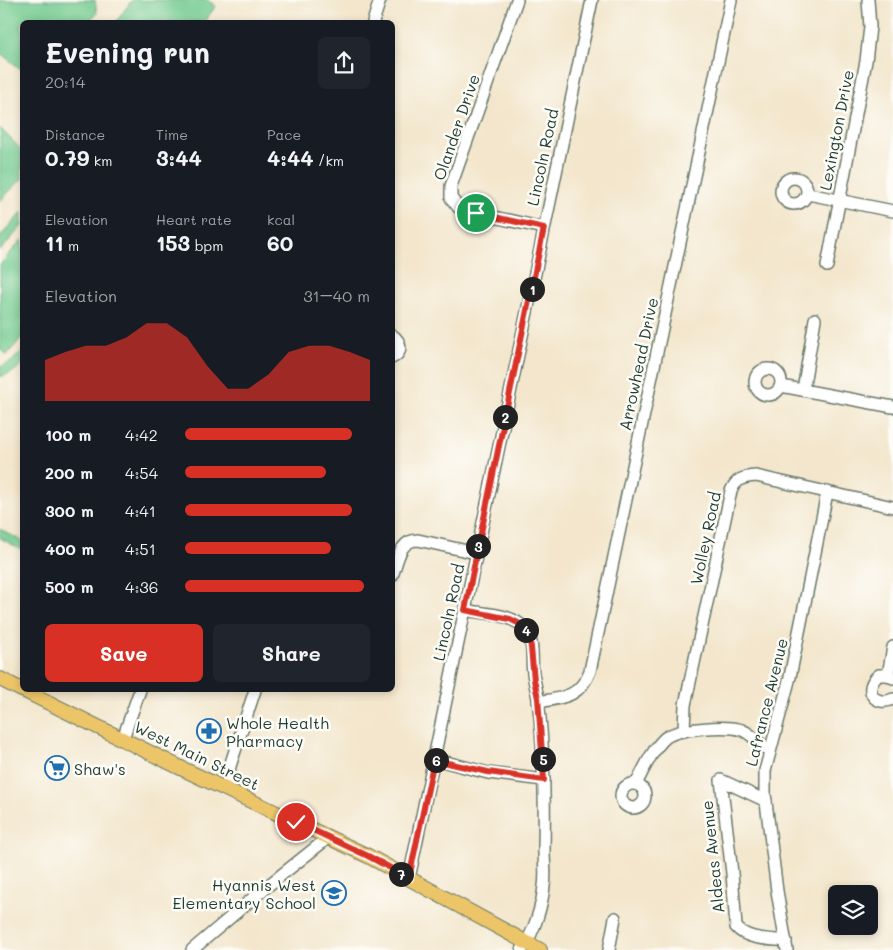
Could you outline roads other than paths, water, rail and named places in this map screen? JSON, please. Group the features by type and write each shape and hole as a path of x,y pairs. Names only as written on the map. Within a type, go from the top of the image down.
{"main road":[{"name":"West Main Street","path":"0,679 20,689"},
{"name":"West Main Street","path":"27,692 227,790 368,856 409,878 524,947 540,950"}],"street":[{"path":"374,20 380,0"},
{"name":"Olander Drive","path":"517,0 454,177 450,194 454,203 463,209 544,228"},
{"name":"Lincoln Road","path":"409,878 592,0"},
{"name":"Arrowhead Drive","path":"538,702 565,697 577,692 586,682 590,671 731,0"},
{"name":"Lexington Drive","path":"827,266 866,61 870,27 868,0"},
{"path":"808,194 893,211"},
{"path":"803,390 815,319"},
{"path":"395,337 398,339 401,350 395,356"},
{"path":"781,386 893,407"},
{"name":"Wolley Road","path":"684,731 685,705 731,491 735,482 744,477 756,476 893,507"},
{"name":"Lafrance Avenue","path":"786,946 766,801 765,771 794,659 827,493"},
{"path":"395,568 403,546 410,541 418,540 476,552"},
{"path":"465,610 504,617 517,622 525,629 530,638 532,672 538,702 544,780 544,886 535,922 524,947"},
{"path":"893,647 890,677 879,675 870,686 871,693 878,700 885,702 893,700"},
{"path":"123,738 139,692"},
{"path":"227,790 230,766 254,692"},
{"path":"636,784 661,743 671,734 684,731 727,728 742,730 769,752"},
{"path":"434,760 488,772 544,780"},
{"name":"Aldeas Avenue","path":"766,801 721,780 732,873 736,927 743,933 786,946"},
{"path":"192,950 328,837"},
{"path":"609,950 615,918"}],"place":[{"name":"Whole Health Pharmacy","path":"209,731"},
{"name":"Shaw's","path":"57,768"},
{"name":"Hyannis West Elementary School","path":"334,893"}]}
